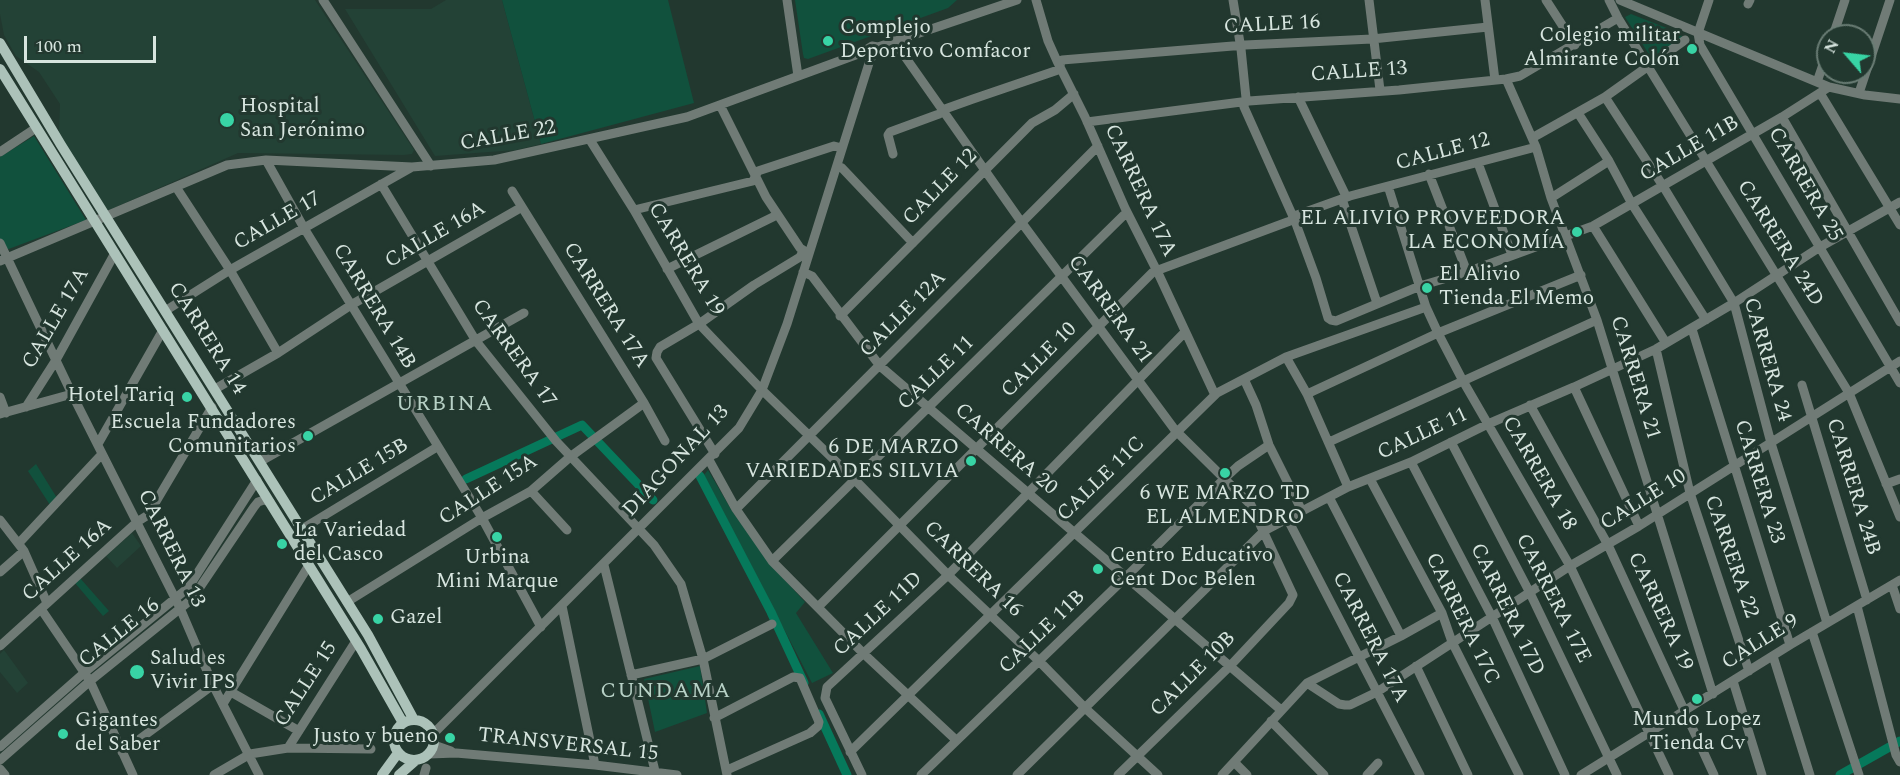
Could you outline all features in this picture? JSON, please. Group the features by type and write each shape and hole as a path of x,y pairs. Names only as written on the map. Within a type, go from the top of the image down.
{"main road":[{"name":"CARRERA 14","path":"0,43 100,220 115,254 408,722"},
{"name":"CARRERA 14","path":"0,69 36,128 165,311 261,462 383,661 408,722"},
{"path":"399,775 416,761 432,744 426,724 408,722 398,727 394,737 395,748 404,758 416,761"},
{"path":"382,775 398,753"}],"street":[{"path":"323,0 431,166"},
{"path":"787,0 798,76"},
{"name":"CALLE 22","path":"4,259 227,165 266,160 431,166 494,160 590,140 687,117 861,53 872,46 878,47 1017,0"},
{"name":"CARRERA 17A","path":"1036,0 1048,41 1215,395"},
{"path":"1233,0 1240,45 1245,107 1293,218 1315,275 1328,318 1336,321 1420,286 1565,237"},
{"path":"1369,0 1380,90"},
{"path":"1485,0 1495,80"},
{"path":"1546,0 1575,45"},
{"name":"CARRERA 24D","path":"1609,0 1849,393 1900,517"},
{"path":"1620,0 1816,82"},
{"path":"1698,33 1709,0"},
{"path":"1837,24 1845,0"},
{"path":"1858,93 1890,0"},
{"name":"CALLE 13","path":"1088,122 1246,102 1506,79 1521,76 1618,18"},
{"name":"CALLE 16","path":"1060,65 1062,60 1240,45 1372,39 1488,27"},
{"name":"CARRERA 25","path":"1698,33 1700,45 1900,383"},
{"name":"CALLE 12","path":"1293,218 1344,198 1478,163 1534,143 1605,97 1685,40"},
{"name":"CARRERA 21","path":"894,41 942,112 1178,432 1251,505 1292,591 1292,598"},
{"name":"DIAGONAL 13","path":"432,744 540,627 739,428 762,390 803,272 806,253 837,166 870,60 878,47"},
{"path":"861,53 870,60"},
{"path":"893,154 888,135 890,132 980,96 1058,70 1060,65"},
{"name":"CARRERA 21","path":"1506,79 1534,143 1551,198 1597,320 1713,694"},
{"path":"1822,84 1858,93 1900,99"},
{"name":"CALLE 11B","path":"1565,237 1593,226 1632,204 1829,87"},
{"path":"1820,93 1900,225"},
{"name":"CALLE 12","path":"840,316 1032,123 1055,110 1074,94"},
{"path":"1298,97 1345,194 1343,202 1350,227 1377,303"},
{"name":"CARRERA 24","path":"1605,97 1663,186 1734,303 1771,443 1827,623"},
{"path":"720,105 777,215 806,253 660,347 656,358 712,457 736,509 772,561 864,654 956,740"},
{"path":"1578,113 1609,161 1632,204 1706,320"},
{"path":"1782,117 1900,322"},
{"path":"0,152 36,128"},
{"name":"CARRERA 19","path":"590,140 591,145 634,210 699,324 762,390"},
{"path":"634,210 753,181 758,171 834,146 842,148"},
{"name":"CALLE 12A","path":"736,509 1098,146"},
{"name":"CARRERA 14B","path":"266,160 304,228 482,518 540,627"},
{"path":"1551,198 1609,161"},
{"path":"1478,163 1512,255"},
{"path":"837,166 842,168 913,243"},
{"name":"CALLE 17","path":"165,311 230,270 412,167"},
{"path":"1429,174 1467,272"},
{"name":"CARRERA 17","path":"381,184 476,341 548,432 640,528 681,585 703,659 727,773"},
{"name":"CARRERA 18","path":"1388,186 1426,307 1438,333 1463,381 1570,566 1669,775"},
{"path":"176,187 230,270 278,353"},
{"name":"CARRERA 17A","path":"512,191 644,403 665,441"},
{"name":"CALLE 11","path":"1017,775 1264,531 1348,487 1411,462 1488,424 1656,350 1820,247 1900,202"},
{"name":"CALLE 16A","path":"215,389 278,353 351,305 522,207"},
{"name":"CALLE 11","path":"772,561 1127,212"},
{"path":"667,270 777,215"},
{"name":"CALLE 10","path":"819,606 1156,270 1293,218"},
{"path":"1593,226 1666,343"},
{"name":"CARRERA 13","path":"0,243 4,259 180,608 213,685 259,775"},
{"name":"CALLE 17A","path":"26,407 56,360 115,254"},
{"name":"CARRERA 20","path":"803,272 812,276 880,366 1281,710"},
{"path":"1306,394 1438,333 1581,275"},
{"name":"CALLE 11C","path":"850,752 1215,395 1287,357 1426,307"},
{"path":"261,462 524,313"},
{"path":"1329,442 1597,320"},
{"name":"CARRERA 23","path":"1692,329 1790,645"},
{"path":"98,444 163,330"},
{"name":"CALLE 11D","path":"850,752 825,698 827,687 948,574 1185,332"},
{"name":"CARRERA 22","path":"1656,350 1690,493 1749,670"},
{"path":"1287,357 1329,442 1348,487"},
{"name":"CALLE 10","path":"1307,682 1339,704 1345,705 1350,705 1377,692 1570,566 1639,526 1900,361"},
{"path":"1244,379 1256,405 1269,445 1302,511"},
{"name":"CARRERA 24B","path":"1803,385 1867,600"},
{"path":"1574,387 1639,526"},
{"name":"CARRERA 16","path":"762,390 948,574 1040,661 1085,708 1158,775"},
{"path":"0,397 2,415 72,394"},
{"name":"CALLE 15A","path":"347,602 482,518 531,491 598,435 644,403"},
{"name":"CARRERA 19","path":"1530,405 1608,545 1714,775"},
{"name":"CALLE 16A","path":"0,646 137,522 148,515 212,407"},
{"name":"CARRERA 17E","path":"1451,442 1530,593 1617,775"},
{"name":"CALLE 11B","path":"921,775 1225,478 1238,466 1269,445"},
{"name":"CALLE 15B","path":"302,529 437,447"},
{"path":"0,572 102,454"},
{"name":"CARRERA 17D","path":"1411,462 1492,617 1565,775"},
{"name":"CARRERA 17C","path":"1370,479 1442,614 1452,642 1519,775"},
{"path":"1886,484 1900,479"},
{"name":"CALLE 16","path":"0,747 85,672 188,588 257,480"},
{"path":"531,491 567,530"},
{"path":"1329,497 1401,636"},
{"name":"CALLE 16","path":"0,760 90,681 192,599 258,502 264,500 270,502"},
{"name":"CARRERA 17A","path":"1287,518 1420,775"},
{"path":"0,520 21,547 44,606 90,681 133,775"},
{"path":"223,704 309,565"},
{"path":"604,565 656,774"},
{"path":"1896,582 1900,609"},
{"name":"CALLE 9","path":"1581,775 1896,582"},
{"name":"CALLE 10B","path":"1118,775 1230,666 1292,598"},
{"path":"562,606 596,765"},
{"path":"1857,606 1900,762"},
{"path":"1222,775 1307,682 1359,658 1442,614"},
{"path":"631,675 703,659 772,624"},
{"path":"1812,632 1856,769"},
{"name":"CALLE 15","path":"288,747 356,641"},
{"path":"1773,656 1810,775"},
{"path":"1416,666 1468,775"},
{"path":"714,718 796,677 800,678 819,722 818,726 810,732 727,773"},
{"path":"1733,681 1762,775"},
{"path":"122,752 213,685"},
{"path":"231,692 298,731"},
{"path":"1271,721 1324,775"},
{"name":"TRANSVERSAL 15","path":"432,744 456,753 561,768 596,765 677,775"},
{"path":"214,775 250,754 288,747 371,750"},
{"path":"850,752 862,775"},
{"path":"1233,762 1247,775"},
{"path":"1367,775 1378,763"},
{"path":"0,769 5,775"}],"shaded area":[{"name":"Hospital San Jerónimo","path":"0,0 315,0 414,150 412,154 404,155 238,153 107,211 59,134 60,104 39,72 16,56 4,35"},
{"path":"446,0 502,0 541,144 516,150 435,156 345,9 431,9"},
{"path":"132,533 141,546 117,568 106,556"},
{"path":"4,650 28,683 17,693 0,672 0,654"}],"green space":[{"path":"502,0 668,0 694,103 541,144"},
{"name":"Complejo Deportivo Comfacor","path":"795,0 957,0 948,8 808,59 804,58 803,54"},
{"path":"1631,14 1682,34 1681,40 1652,59 1625,17"},
{"path":"34,136 86,220 6,250 0,239 0,157"},
{"path":"36,464 57,498 50,505 28,471"},
{"path":"708,470 732,511 771,565 805,602 796,613 833,673 812,683 704,475"},
{"path":"80,578 109,611 103,616 75,583"},
{"path":"700,666 707,713 655,732 644,679"}],"waterway":[{"path":"466,479 582,425 653,500"},
{"path":"700,476 771,612 804,683"},
{"path":"819,714 847,775"},
{"path":"1840,775 1900,741"}],"place":[{"name":"Complejo Deportivo Comfacor","path":"828,41"},
{"name":"Colegio militar Almirante Colón","path":"1692,49"},
{"name":"Hospital San Jerónimo","path":"227,120"},
{"name":"EL ALIVIO PROVEEDORA LA ECONOMÍA","path":"1577,232"},
{"name":"El Alivio Tienda El Memo","path":"1427,288"},
{"name":"Hotel Tariq","path":"187,397"},
{"name":"Escuela Fundadores Comunitarios","path":"308,436"},
{"name":"6 DE MARZO VARIEDADES SILVIA","path":"971,461"},
{"name":"6 WE MARZO TD EL ALMENDRO","path":"1225,473"},
{"name":"Urbina Mini Marque","path":"497,537"},
{"name":"La Variedad del Casco","path":"282,544"},
{"name":"Centro Educativo Cent Doc Belen","path":"1098,569"},
{"name":"Gazel","path":"378,619"},
{"name":"Salud es Vivir IPS","path":"137,672"},
{"name":"Mundo Lopez Tienda Cv","path":"1697,699"},
{"name":"Gigantes del Saber","path":"63,734"},
{"name":"Justo y bueno","path":"450,738"}],"district":[{"name":"URBINA","path":"445,406"},
{"name":"CUNDAMA","path":"666,693"}]}
